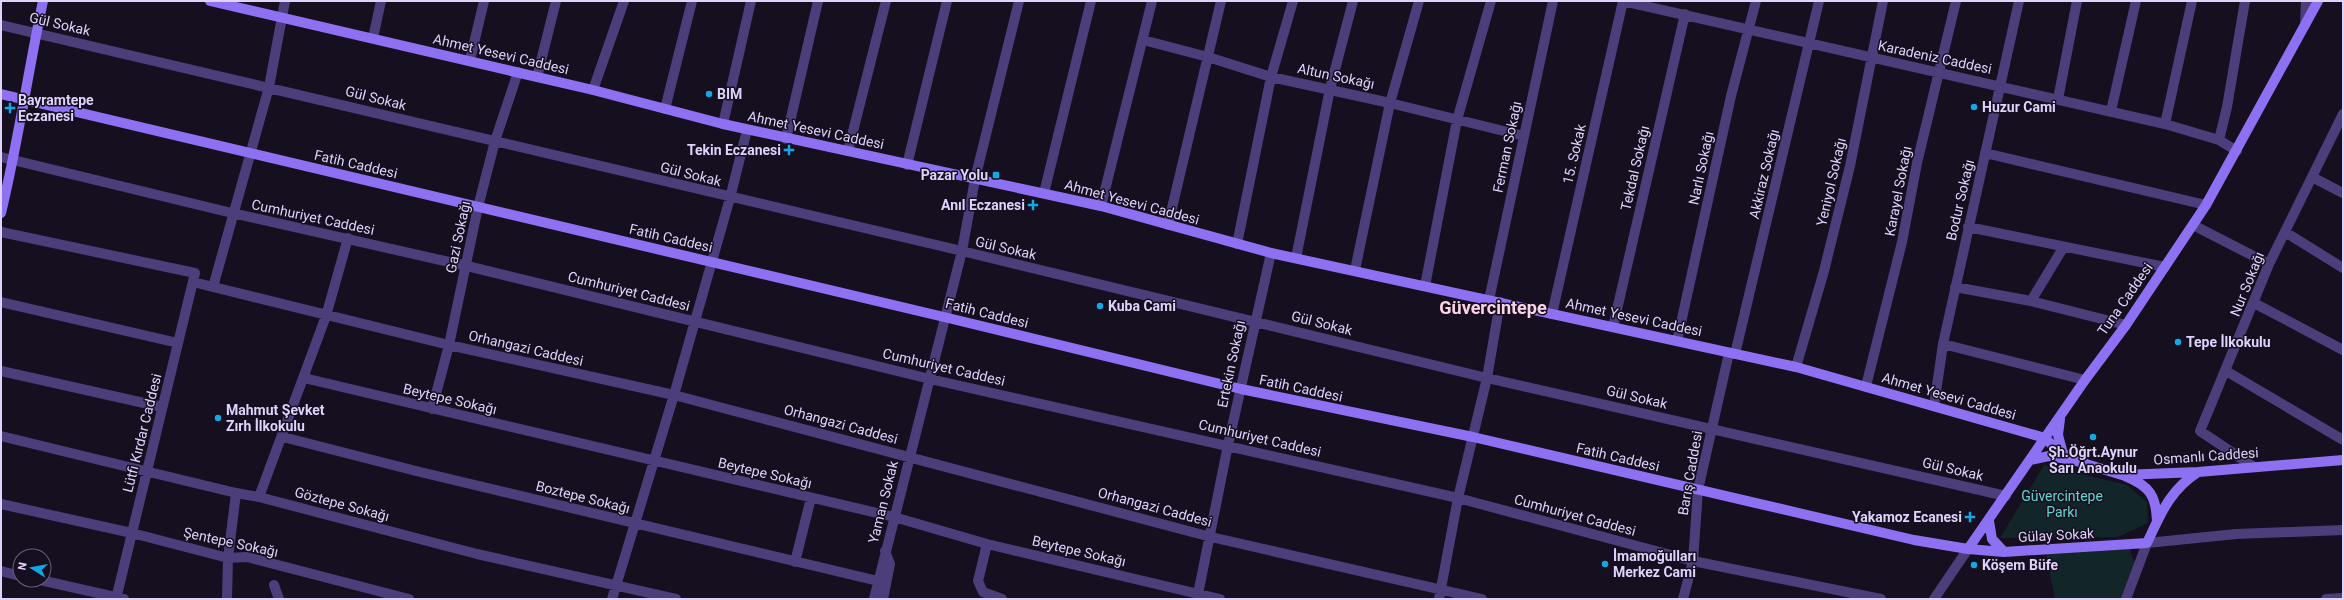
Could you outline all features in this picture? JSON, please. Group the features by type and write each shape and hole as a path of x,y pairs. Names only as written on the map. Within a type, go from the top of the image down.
{"main road":[{"path":"1,213 14,160 22,99 43,1"},
{"name":"Ahmet Yesevi Caddesi","path":"210,1 282,16 470,60 747,130 1101,206 1237,244 1296,258 1796,367 2045,438"},
{"name":"Tuna Caddesi","path":"1968,549 1989,521 2085,380 2126,325 2206,205 2318,1"},
{"name":"Fatih Caddesi","path":"1,94 478,206 1241,389 1473,438 1914,540 1968,549"},
{"path":"2061,415 2058,435 2064,455"},
{"path":"2045,438 2064,455 2073,460"},
{"path":"2030,460 2049,456 2073,460"},
{"name":"Osmanlı Caddesi","path":"2073,460 2122,475 2198,472 2343,460"},
{"path":"2147,543 2157,521 2174,492 2182,482 2198,472"},
{"path":"2122,475 2135,480 2151,494 2156,504 2157,521"},
{"path":"1989,521 1992,539 2004,552"},
{"name":"Gülay Sokak","path":"1968,549 2004,552 2147,543"}],"street":[{"path":"213,287 232,213 252,154 269,87 285,1"},
{"path":"373,38 381,1"},
{"path":"470,60 484,1"},
{"path":"537,77 556,1"},
{"path":"593,90 624,1"},
{"path":"665,109 692,1"},
{"path":"723,124 751,1"},
{"path":"786,138 818,1"},
{"path":"848,151 886,1"},
{"path":"907,165 947,1"},
{"name":"Yaman Sokak","path":"874,599 909,456 930,379 944,317 962,251 975,179 1019,1"},
{"path":"1044,194 1091,1"},
{"path":"1101,206 1152,1"},
{"path":"1168,225 1221,1"},
{"path":"1237,244 1272,77 1293,1"},
{"path":"1296,258 1330,89 1353,1"},
{"path":"1355,270 1390,103 1419,1"},
{"path":"1425,286 1457,120 1491,1"},
{"name":"Ferman Sokağı","path":"1489,300 1552,1"},
{"name":"Karadeniz Caddesi","path":"1623,1 1749,28 1809,44 2165,124 2219,140 2237,151"},
{"name":"15. Sokak","path":"1552,314 1623,1"},
{"name":"Narlı Sokağı","path":"1677,341 1732,96 1756,1"},
{"name":"Akkiraz Sokağı","path":"1732,353 1819,1"},
{"name":"Yeniyol Sokağı","path":"1796,367 1824,271 1850,166 1883,1"},
{"name":"Karayel Sokağı","path":"1866,386 1902,242 1916,163 1940,73 1956,1"},
{"name":"Bodur Sokağı","path":"1934,406 1942,344 2018,1"},
{"path":"2058,99 2077,1"},
{"path":"2111,111 2136,1"},
{"path":"2165,124 2192,1"},
{"path":"2219,140 2227,107 2245,1"},
{"path":"2305,26 2306,1"},
{"name":"Tekdal Sokağı","path":"1613,327 1685,14"},
{"name":"Gül Sokak","path":"1,25 269,87 730,198 962,251 1487,378 2006,496"},
{"name":"Altun Sokağı","path":"1143,40 1208,57 1272,77 1390,103 1524,136"},
{"name":"Gazi Sokağı","path":"432,409 449,345 467,266 478,206 495,141 518,72"},
{"name":"Nur Sokağı","path":"2254,467 2200,431 2269,264 2343,116"},
{"path":"612,599 674,395 730,198 747,130"},
{"path":"1985,153 2206,205"},
{"name":"Cumhuriyet Caddesi","path":"1,157 232,213 467,266 930,379 1458,498 1692,561 1881,599"},
{"path":"2312,177 2343,194"},
{"path":"2193,225 2269,264"},
{"path":"1968,227 2063,248 2165,267"},
{"name":"Orhangazi Caddesi","path":"1,232 194,278 213,287 326,316 674,395 1211,537 1440,594 1482,599"},
{"path":"2285,232 2343,268"},
{"path":"259,497 283,436 326,316 348,238"},
{"path":"2031,301 2063,248"},
{"name":"Ertekin Sokağı","path":"1198,596 1211,537 1228,445 1271,252"},
{"name":"Lütfi Kırdar Caddesi","path":"119,598 132,533 194,278"},
{"path":"1955,287 2031,301 2126,325"},
{"path":"1,302 178,342"},
{"path":"1440,594 1458,498 1487,378 1500,302"},
{"path":"2254,303 2343,350"},
{"path":"1942,344 2085,380"},
{"name":"Barış Caddesi","path":"1683,599 1692,561 1698,490 1712,428 1732,353"},
{"path":"1,371 162,407"},
{"path":"2226,371 2343,440"},
{"name":"Beytepe Sokağı","path":"304,378 894,518 987,544 1198,596 1220,599"},
{"name":"Göztepe Sokağı","path":"1,436 147,472 259,497 477,554 676,599"},
{"name":"Boztepe Sokağı","path":"283,436 416,471 878,581"},
{"path":"227,599 228,558 236,493"},
{"path":"795,562 811,498"},
{"name":"Şentepe Sokağı","path":"1,504 132,533 228,558 247,557 385,596 409,599"},
{"path":"2126,599 2147,543 2236,534 2343,530"},
{"path":"987,544 979,586 983,592 1002,599"},
{"name":"Tuna Caddesi","path":"1934,599 1968,549"},
{"path":"883,599 890,564 885,551"},
{"path":"1,571 12,574"},
{"path":"52,583 119,598"},
{"path":"274,585 279,599"},
{"path":"2326,599 2343,598"}],"green space":[{"name":"Güvercintepe Parkı","path":"2044,465 2127,485 2147,502 2148,523 2118,537 2000,538"},
{"path":"2045,548 2130,549 2135,565 2121,599 2055,599"}],"place":[{"name":"BIM","path":"709,94"},
{"name":"Huzur Cami","path":"1974,107"},
{"name":"Bayramtepe Eczanesi","path":"10,108"},
{"name":"Tekin Eczanesi","path":"789,150"},
{"name":"Pazar Yolu","path":"996,175"},
{"name":"Anıl Eczanesi","path":"1033,205"},
{"name":"Kuba Cami","path":"1100,306"},
{"name":"Tepe İlkokulu","path":"2178,342"},
{"name":"Mahmut Şevket Zırh İlkokulu","path":"218,418"},
{"name":"Şh.Öğrt.Aynur Sarı Anaokulu","path":"2093,437"},
{"name":"Yakamoz Ecanesi","path":"1970,517"},
{"name":"İmamoğulları Merkez Cami","path":"1605,564"},
{"name":"Köşem Büfe","path":"1974,565"}],"district":[{"name":"Güvercintepe","path":"1493,307"}]}
